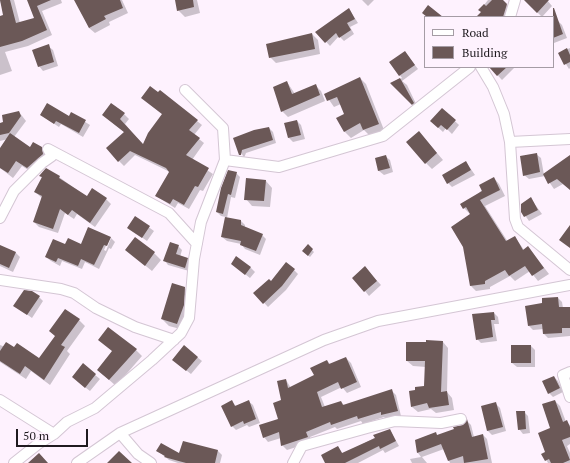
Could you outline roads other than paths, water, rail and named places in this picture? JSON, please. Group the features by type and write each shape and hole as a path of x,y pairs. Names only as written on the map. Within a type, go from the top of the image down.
{"street":[{"path":"510,16 515,0"},
{"path":"225,160 279,167 382,136 469,68"},
{"path":"482,68 493,87 504,114 510,142 516,219 518,227 570,270"},
{"path":"14,463 38,444 54,434 67,422 95,408 174,340 181,333 190,318 197,244 201,222 225,160 223,128 185,90"},
{"path":"510,142 570,139"},
{"path":"0,218 14,191 42,163 52,156 48,149 170,213 197,244"},
{"path":"1,283 67,291 135,327 174,340"},
{"path":"78,463 120,432 324,340 378,321 570,285"},
{"path":"570,372 563,375 570,397"},
{"path":"0,400 54,434"},
{"path":"293,463 302,446 367,428 395,421 441,422 461,419"},
{"path":"120,432 138,454 152,463"}]}
